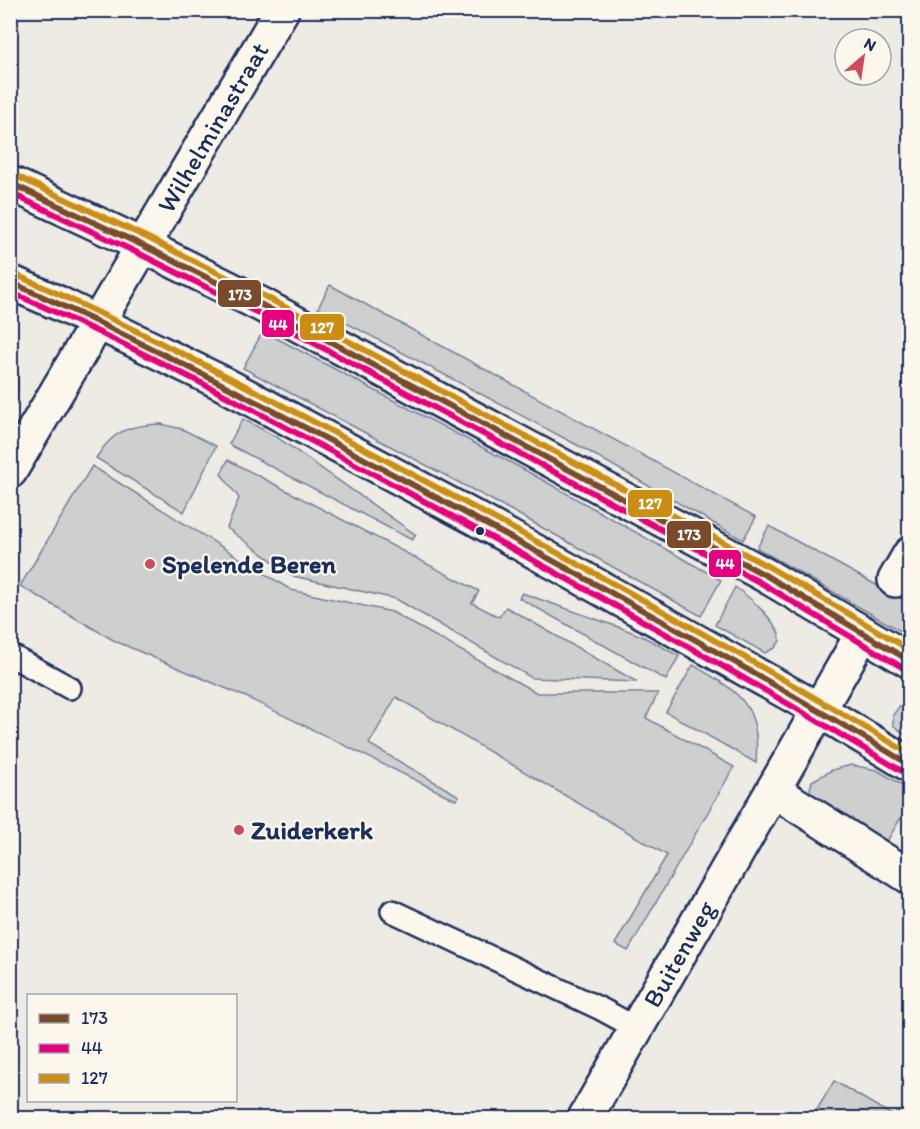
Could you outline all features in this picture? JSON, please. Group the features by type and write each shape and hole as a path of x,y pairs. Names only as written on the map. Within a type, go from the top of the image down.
{"street":[{"name":"Wilhelminastraat","path":"97,322 282,10"},
{"path":"10,183 262,305 765,575 909,661"},
{"path":"10,282 222,383 465,513 819,710 909,765"},
{"path":"10,471 97,322"},
{"name":"Buitenweg","path":"585,1119 863,633"},
{"path":"772,790 909,877"}],"lane":[{"path":"10,655 70,688"},
{"path":"392,911 601,1009 636,1028"}],"shaded area":[{"path":"330,285 756,517 743,540 579,446 318,308"},
{"path":"263,331 523,469 721,580 701,616 505,507 243,368"},
{"path":"11,344 18,374 16,404 11,400"},
{"path":"243,419 278,438 416,535 412,540 229,444"},
{"path":"161,424 182,429 216,446 184,512 96,458 109,441 123,431 140,426"},
{"path":"228,460 479,591 472,603 499,617 506,607 637,682 532,678 396,599 293,576 227,528 239,498 221,474"},
{"path":"92,466 291,590 392,612 537,693 658,693 646,718 734,767 628,951 615,944 667,855 396,697 369,744 459,796 456,800 246,697 115,641 20,586"},
{"path":"769,526 909,603 909,636 757,548"},
{"path":"735,587 776,627 780,641 775,648 765,653 715,625"},
{"path":"522,593 644,637 679,656 666,680 519,598"},
{"path":"693,665 723,683 744,702 755,727 756,763 666,712"},
{"path":"901,704 909,705 909,738 893,725 893,715"},
{"path":"851,765 877,770 909,789 909,817 903,814 886,843 812,795 810,789 812,781 832,770"},
{"path":"834,1081 897,1118 812,1118"}],"transit line":[{"name":"127","path":"14,175 266,297 769,567 910,650"},
{"name":"173","path":"10,183 262,305 765,575 910,661"},
{"name":"44","path":"10,193 258,313 761,583 905,669"},
{"name":"127","path":"14,274 163,344 406,471 660,610 910,754"},
{"name":"173","path":"10,282 159,352 529,547 784,690 910,765"},
{"name":"44","path":"10,292 204,384 299,434 587,590 905,773"}],"place":[{"name":"Spelende Beren","path":"150,564"},
{"name":"Zuiderkerk","path":"239,830"}]}
